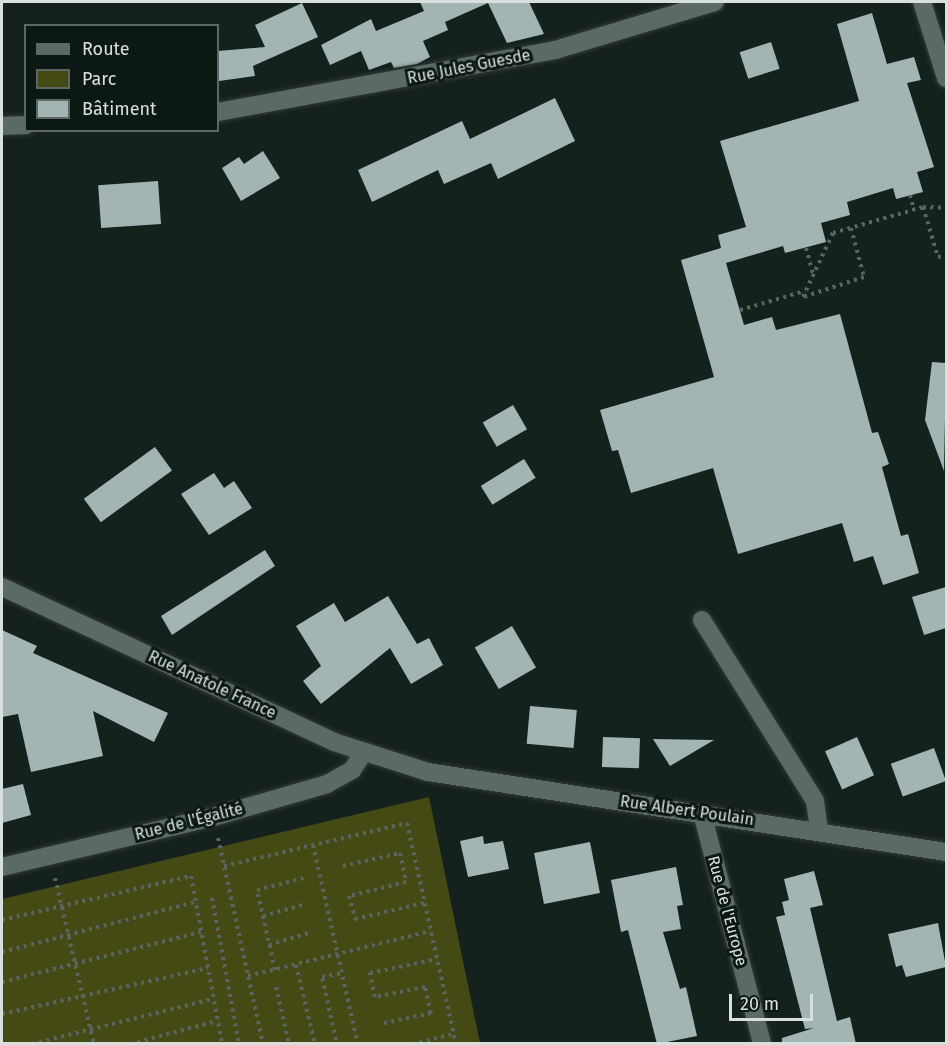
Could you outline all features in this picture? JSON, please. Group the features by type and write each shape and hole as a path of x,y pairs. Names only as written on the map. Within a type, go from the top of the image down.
{"street":[{"name":"Rue Jules Guesde","path":"219,112 555,50 715,2"},
{"path":"922,2 946,78"},
{"path":"2,126 24,125"},
{"name":"Rue Anatole France","path":"2,587 334,742 428,772"},
{"path":"702,620 814,801 819,831"},
{"name":"Rue de l'Égalité","path":"2,867 213,817 327,784 352,770 364,752"},
{"name":"Rue Albert Poulain","path":"428,772 946,852"},
{"name":"Rue de l'Europe","path":"702,813 762,1044"}],"path":[{"path":"910,195 914,210"},
{"path":"923,207 938,257 946,255"},
{"path":"851,228 864,276 803,297 833,233 923,207 946,208"},
{"path":"806,248 813,274"},
{"path":"740,310 806,291"},
{"path":"213,817 263,1044"},
{"path":"224,866 406,823 456,1044"},
{"path":"313,845 358,1044"},
{"path":"343,866 400,853 406,882 349,896 354,919 424,903"},
{"path":"2,920 191,876 222,1044"},
{"path":"275,970 257,890 304,878"},
{"path":"212,898 239,1044"},
{"path":"2,952 196,902"},
{"path":"263,916 306,904"},
{"path":"63,905 94,1044"},
{"path":"248,976 431,931"},
{"path":"2,982 201,932"},
{"path":"269,945 312,932"},
{"path":"384,1023 431,1012 425,987 375,997 370,973 437,959"},
{"path":"296,965 315,1044"},
{"path":"2,1014 83,994 208,968"},
{"path":"336,1040 322,977 342,973"},
{"path":"276,987 289,1044"},
{"path":"32,1044 91,1027 213,999"},
{"path":"130,1044 217,1021"},
{"path":"412,1044 454,1034"}],"green space":[{"path":"429,797 480,1043 2,1043 2,899"}],"building":[{"path":"420,2 529,2 544,34 507,43 488,3 445,22 448,30 423,41 430,57 417,64 394,68 391,62 369,70 361,51 330,65 321,45 371,19 376,31 424,11"},
{"path":"302,3 318,37 253,66 255,76 219,81 219,51 265,47 255,25"},
{"path":"872,13 887,64 914,57 921,80 907,83 934,167 917,172 923,192 896,199 893,188 847,202 850,215 821,223 826,242 785,253 783,246 726,263 744,325 772,317 776,330 840,314 872,433 878,432 889,464 882,467 901,536 908,534 919,573 883,585 873,556 854,562 842,523 738,554 713,468 631,493 618,450 612,451 600,410 714,377 681,260 721,248 718,235 746,227 720,141 859,101 837,24"},
{"path":"771,42 780,69 748,79 740,52"},
{"path":"555,98 575,141 498,179 491,163 444,184 438,170 372,202 358,170 462,121 470,139"},
{"path":"263,151 280,178 241,201 222,168 239,157 244,164"},
{"path":"158,181 161,224 101,228 98,185"},
{"path":"932,362 946,363 944,471 925,420"},
{"path":"513,405 527,429 497,447 483,422"},
{"path":"155,447 172,470 101,522 84,499"},
{"path":"524,459 536,478 492,505 481,486"},
{"path":"214,473 224,488 234,481 252,508 209,535 181,494"},
{"path":"265,550 275,566 172,635 161,616"},
{"path":"946,587 946,628 924,635 912,597"},
{"path":"388,596 417,644 429,638 443,665 411,684 390,648 321,704 303,681 321,666 296,626 334,603 345,622"},
{"path":"512,626 536,668 499,689 475,648"},
{"path":"2,630 37,646 33,653 168,713 154,742 93,711 103,756 31,772 18,714 2,717"},
{"path":"530,706 577,710 574,748 527,744"},
{"path":"603,737 640,738 639,768 602,767"},
{"path":"857,737 874,775 842,790 825,751"},
{"path":"653,739 714,740 670,766"},
{"path":"934,748 946,781 903,797 891,764"},
{"path":"23,784 31,815 2,823 2,789"},
{"path":"483,836 484,844 503,841 509,869 468,877 460,841"},
{"path":"590,842 600,893 544,904 534,853"},
{"path":"676,867 683,905 677,906 681,929 663,932 680,989 686,987 697,1036 657,1044 628,930 621,932 611,880"},
{"path":"814,871 823,905 810,908 837,1021 850,1017 856,1044 782,1044 782,1038 814,1028 805,1029 776,917 785,915 782,902 789,900 784,879"},
{"path":"938,923 946,967 906,977 902,965 896,967 888,934"}]}
